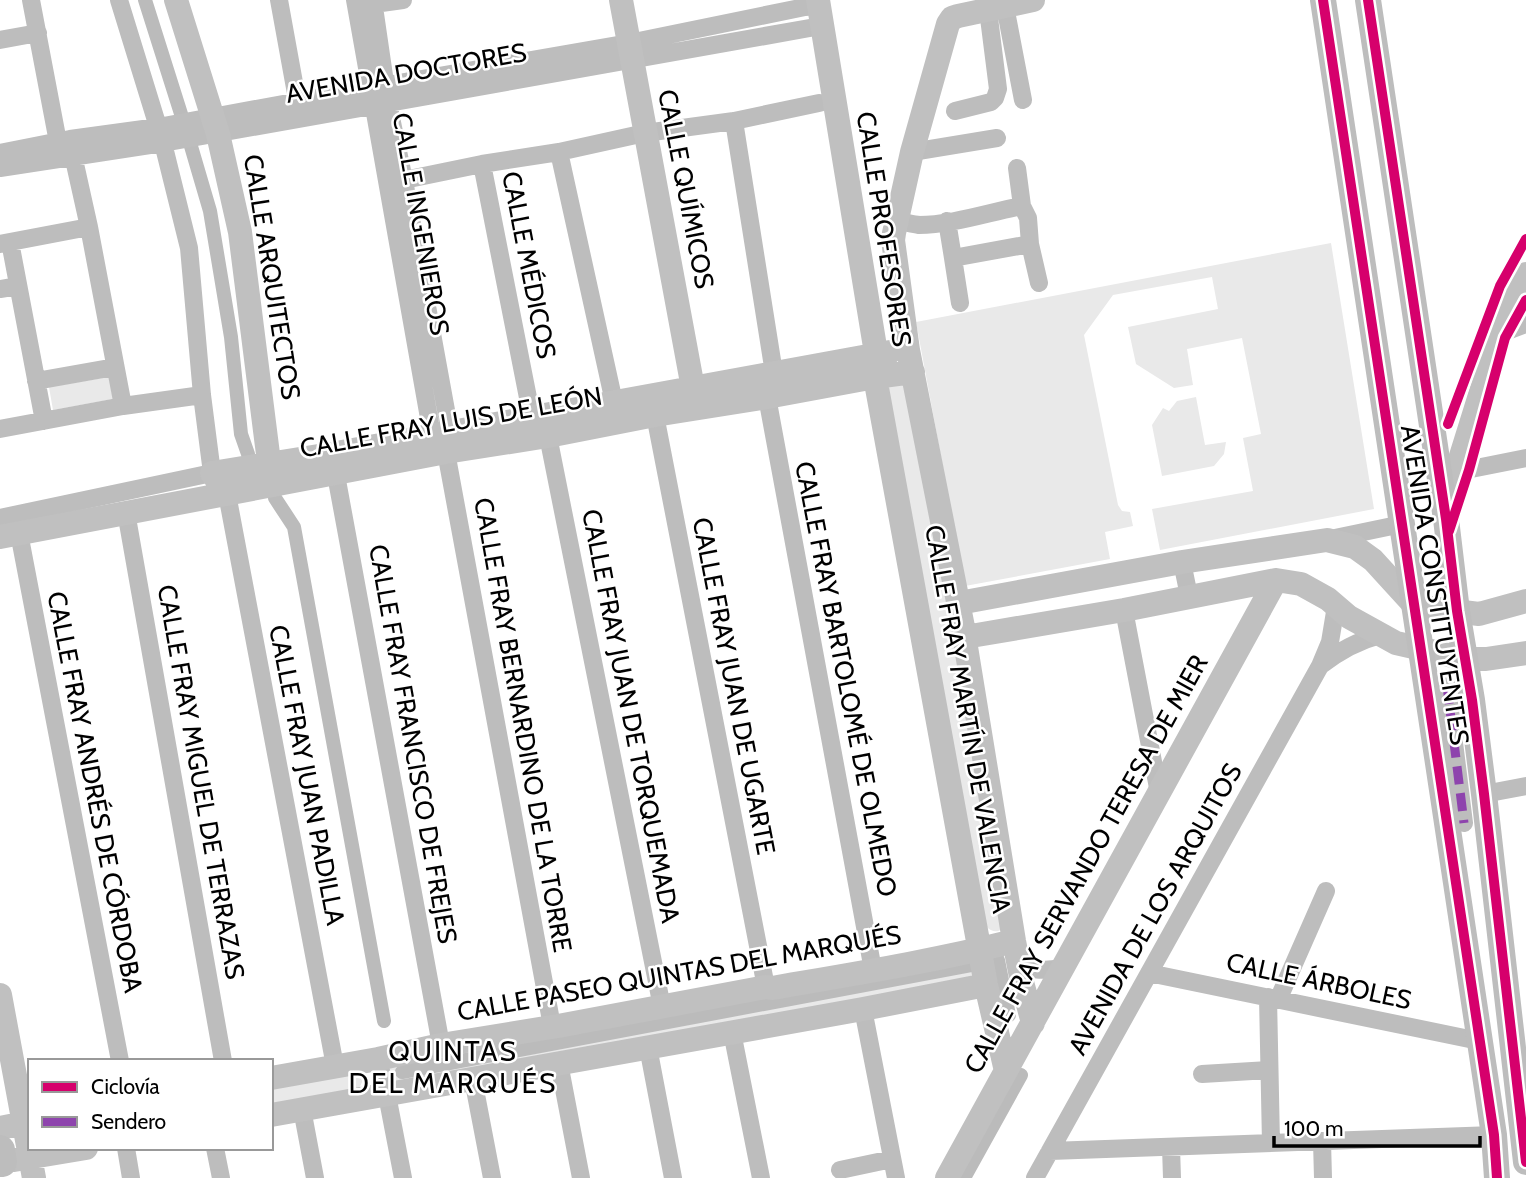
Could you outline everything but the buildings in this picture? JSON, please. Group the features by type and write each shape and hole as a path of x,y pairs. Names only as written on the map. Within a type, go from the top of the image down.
{"main road":[{"name":"AVENIDA CONSTITUYENTES","path":"1323,0 1494,1135 1497,1178"},
{"name":"AVENIDA CONSTITUYENTES","path":"1368,0 1466,659 1526,1162"}],"street":[{"path":"31,0 89,228 123,405"},
{"path":"119,0 165,134 189,248 212,473 227,494"},
{"name":"CALLE ARQUITECTOS","path":"176,0 240,232 271,475"},
{"path":"279,0 299,109"},
{"name":"CALLE INGENIEROS","path":"355,0 404,180 443,440"},
{"path":"374,2 403,0"},
{"name":"CALLE QUÍMICOS","path":"621,0 693,388"},
{"path":"996,8 1033,0"},
{"name":"CALLE INGENIEROS","path":"374,2 379,96 443,440"},
{"path":"954,111 990,102 995,98 998,89 996,8"},
{"path":"996,8 1023,100"},
{"name":"CALLE FRAY MARTÍN DE VALENCIA","path":"996,8 952,18 948,24 912,152 893,240 911,361 959,603 1016,951 1032,1023"},
{"name":"AVENIDA DOCTORES","path":"0,153 165,134 630,52 812,11"},
{"name":"CALLE PROFESORES","path":"812,11 819,103 841,240 871,362"},
{"name":"CALLE PROFESORES","path":"812,11 871,362"},
{"path":"0,40 38,33"},
{"path":"404,180 559,152 645,133 734,121 819,103"},
{"path":"734,121 775,373"},
{"path":"912,152 997,138"},
{"name":"AVENIDA DOCTORES","path":"0,168 67,146"},
{"path":"559,152 614,402"},
{"name":"CALLE MÉDICOS","path":"482,164 540,427"},
{"path":"1017,168 1022,206 1028,218 1030,244 1039,283"},
{"path":"897,221 920,225 1022,206"},
{"path":"947,221 960,303"},
{"path":"44,421 18,286 5,243 89,228"},
{"path":"953,258 1030,244"},
{"path":"1446,519 1456,472 1499,334 1526,274"},
{"path":"0,289 18,286"},
{"path":"1499,334 1526,324"},
{"name":"CALLE FRAY LUIS DE LEÓN","path":"540,427 614,402 656,405 693,388 775,373 871,362 911,361"},
{"name":"CALLE FRAY MARTÍN DE VALENCIA","path":"871,362 979,950 1006,1071"},
{"name":"CALLE FRAY LUIS DE LEÓN","path":"6,529 227,494 271,475 443,440 540,427 656,405 767,397 871,362"},
{"path":"36,381 115,367"},
{"path":"0,429 123,405 202,395"},
{"name":"CALLE FRAY BARTOLOMÉ DE OLMEDO","path":"767,397 873,970"},
{"name":"CALLE FRAY JUAN DE UGARTE","path":"656,405 766,987"},
{"name":"CALLE FRAY JUAN DE TORQUEMADA","path":"540,427 662,1007"},
{"name":"CALLE FRAY BERNARDINO DE LA TORRE","path":"443,440 552,1026"},
{"path":"1456,472 1526,458"},
{"name":"CALLE FRAY FRANCISCO DE FREJES","path":"333,463 442,1045"},
{"name":"CALLE FRAY LUIS DE LEÓN","path":"6,529 212,473 271,475"},
{"name":"CALLE FRAY JUAN PADILLA","path":"227,494 335,1066"},
{"name":"CALLE FRAY MIGUEL DE TERRAZAS","path":"126,512 223,1059"},
{"path":"959,603 1182,562 1327,540 1402,524"},
{"name":"CALLE FRAY ANDRÉS DE CÓRDOBA","path":"6,529 120,1059"},
{"path":"1327,540 1355,547 1373,560 1415,606 1479,614 1526,601"},
{"path":"1182,562 1189,596"},
{"path":"965,642 1276,580 1301,584 1328,599 1349,617 1396,643 1466,659 1526,653"},
{"name":"CALLE FRAY SERVANDO TERESA DE MIER","path":"947,1178 1276,580"},
{"name":"AVENIDA DE LOS ARQUITOS","path":"1035,1178 1320,666 1330,642 1336,606"},
{"path":"1124,610 1159,793"},
{"name":"AVENIDA DE LOS ARQUITOS","path":"1320,666 1362,639 1380,635"},
{"path":"1447,686 1464,823"},
{"path":"1484,794 1526,786"},
{"path":"1271,1143 1269,1070 1273,998 1326,891"},
{"name":"CALLE PASEO QUINTAS DEL MARQUÉS","path":"273,1078 979,950 1016,951"},
{"path":"1016,951 1028,968 1039,971 1063,968"},
{"name":"CALLE ÁRBOLES","path":"1149,973 1479,1041"},
{"path":"273,1115 986,985"},
{"path":"0,995 27,1122 0,1129"},
{"path":"863,1009 896,1178"},
{"path":"732,1032 761,1178"},
{"path":"648,1047 673,1178"},
{"path":"378,1059 403,1178"},
{"path":"559,1063 581,1178"},
{"path":"1202,1074 1269,1070"},
{"path":"473,1079 492,1178"},
{"path":"302,1109 315,1178"},
{"path":"1050,1151 1494,1135"},
{"path":"1322,1141 1323,1178"},
{"path":"1171,1147 1172,1178"},
{"path":"30,1150 32,1168"},
{"path":"1,1158 32,1168 81,1150"},
{"path":"126,1150 131,1178"},
{"path":"215,1150 221,1178"},
{"path":"840,1170 892,1159"}],"shaded area":[{"path":"1331,243 1374,509 1160,550 1152,509 1253,491 1243,438 1261,434 1242,338 1187,349 1193,385 1174,388 1136,364 1128,327 1218,309 1212,277 1113,295 1084,335 1118,505 1122,511 1130,512 1133,526 1105,532 1110,559 965,586 916,322"},
{"path":"109,377 113,399 53,410 49,387"},
{"path":"898,379 909,389 1007,922 998,931 992,931 986,926 888,385"},
{"path":"1196,397 1205,445 1226,442 1224,454 1214,466 1162,476 1152,425 1163,408 1169,411 1177,401"},
{"path":"978,957 972,980 398,1084 389,1075 391,1063"},
{"path":"351,1070 363,1080 357,1093 273,1109 273,1084"}],"waterway":[{"path":"145,0 210,211 231,337 241,434 248,454"},
{"path":"275,498 294,527 384,1021"},
{"path":"998,960 1009,1015"},
{"path":"402,1072 971,965"},
{"path":"964,1178 1021,1075"}],"marked path":[{"path":"1447,686 1464,823"}],"cycle path":[{"path":"1323,0 1494,1135 1497,1178"},
{"path":"1368,0 1472,700 1526,1162"},
{"path":"1448,424 1500,286 1526,239"},
{"path":"1449,531 1469,470 1505,338 1526,300"}],"district":[{"name":"QUINTAS DEL MARQUÉS","path":"453,1067"}]}
